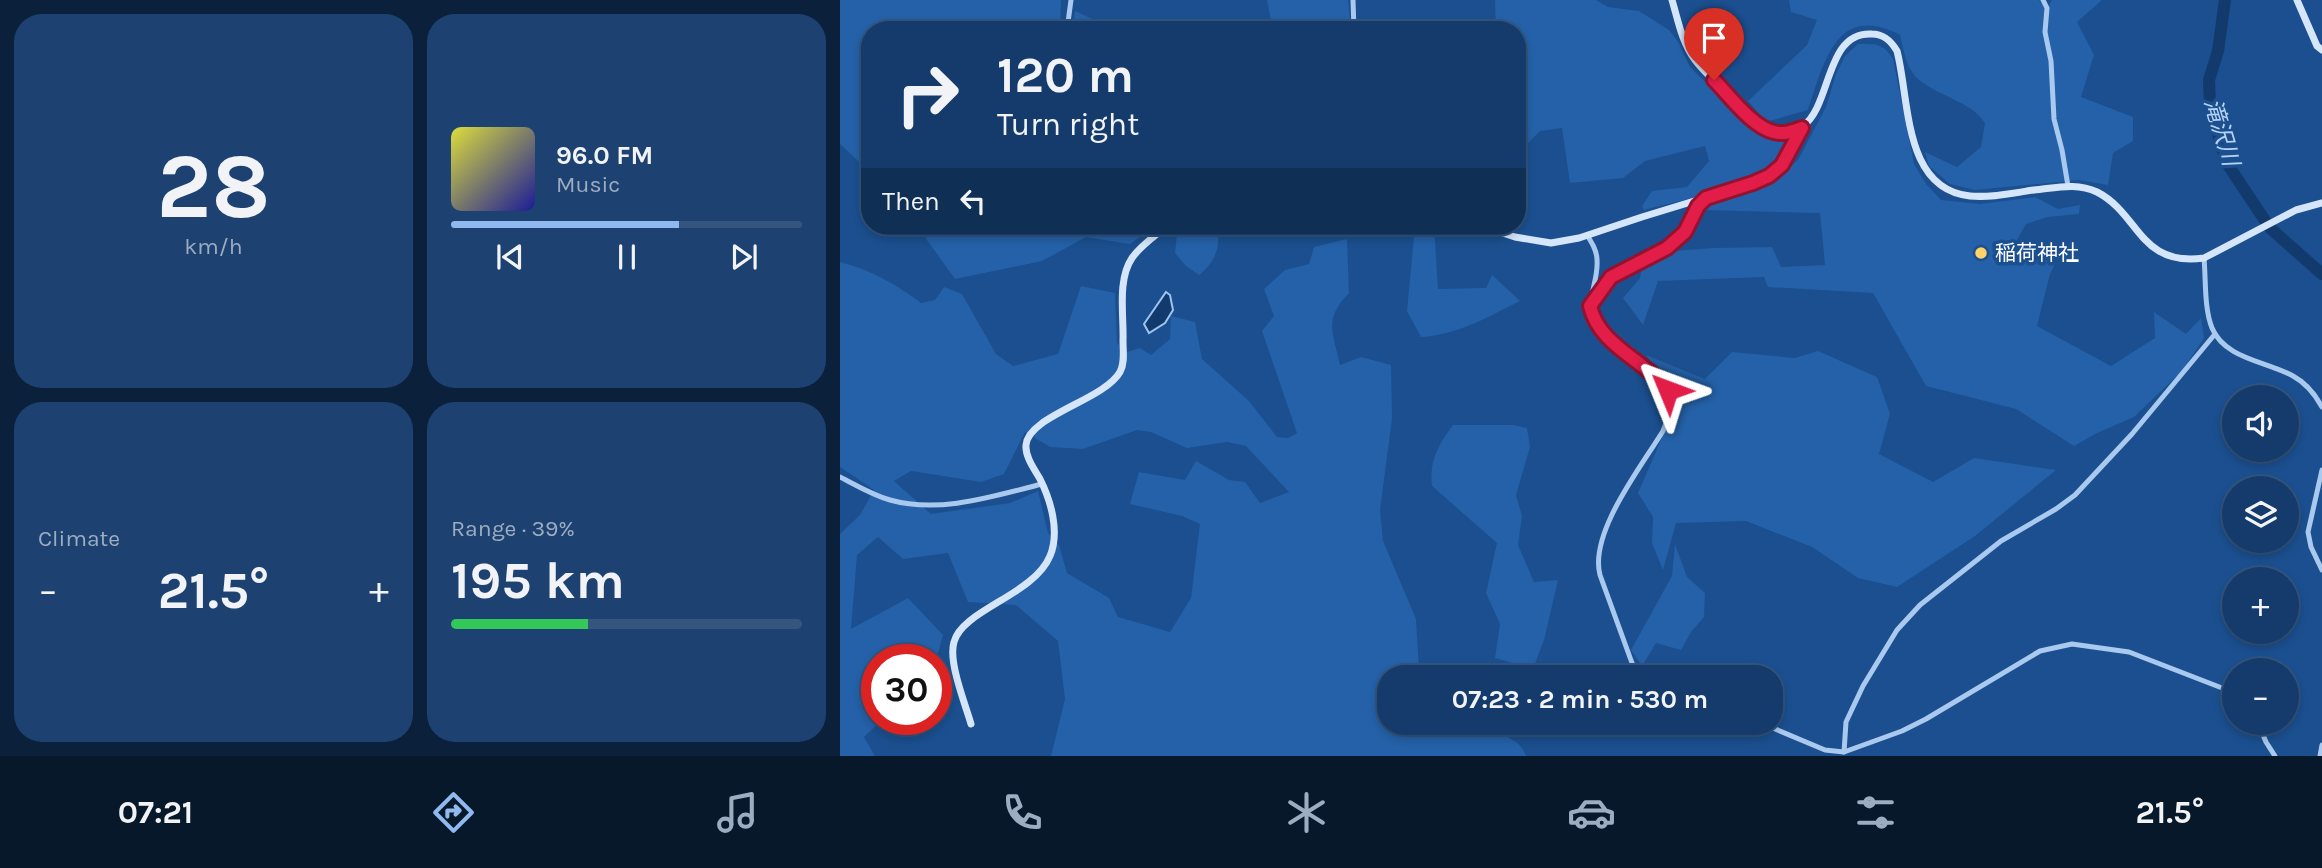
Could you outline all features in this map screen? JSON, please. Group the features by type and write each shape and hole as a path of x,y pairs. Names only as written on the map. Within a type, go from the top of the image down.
{"street":[{"path":"1068,21 1071,0"},
{"path":"1353,0 1354,21"},
{"path":"1672,0 1687,47 1695,61 1751,118 1762,128 1774,133 1787,133 1802,128"},
{"path":"2043,0 2048,8 2045,32 2051,61 2054,119 2068,186"},
{"path":"2297,0 2317,46 2322,50"},
{"path":"1509,235 1550,243 1587,235 1769,176 1782,165 1802,128 1811,119 1839,53 1847,41 1861,34 1882,36 1892,43 1897,51 1914,144 1921,164 1939,185 1953,192 1984,196 2068,186 2085,187 2099,192 2111,202 2148,243 2160,252 2191,260 2204,258 2284,216 2322,203"},
{"path":"1590,306 1611,277 1667,248 1685,232 1698,206 1706,198"},
{"path":"971,724 954,661 954,639 963,625 1028,583 1041,571 1048,560 1055,533 1042,484 1027,451 1028,438 1037,427 1094,394 1118,375 1123,362 1126,271 1132,258 1157,235"},
{"path":"1587,235 1597,259 1590,306 1593,320 1600,330 1659,379 1668,390 1670,402 1663,431 1606,528 1597,566 1633,665"},
{"path":"2204,258 2208,313 2221,344 2240,355 2294,376 2308,387 2322,407"},
{"path":"1844,752 1846,722 1863,686 1897,631 1920,605 2001,541 2075,495 2132,434 2215,334"},
{"path":"2322,470 2308,532 2311,547 2322,570"},
{"path":"840,477 876,495 920,505 977,500 1042,484"},
{"path":"1783,732 1825,750 1844,752 1902,731 1926,719 2040,652 2072,645 2129,652 2222,688"},
{"path":"2263,735 2275,756"},
{"path":"2320,756 2322,745"}],"shaded area":[{"path":"840,0 1061,0 1060,21 861,21 861,164 840,144"},
{"path":"1267,0 1348,0 1350,21 1271,21"},
{"path":"1495,0 1596,0 1608,7 1639,11 1669,30 1679,43 1690,67 1753,129 1788,141 1784,153 1771,168 1758,176 1710,194 1644,210 1642,206 1652,191 1687,187 1709,161 1705,146 1645,161 1623,178 1570,183 1562,128 1540,131 1526,145 1526,21 1496,21"},
{"path":"1789,0 2039,0 2047,8 2052,0 2102,0 2077,22 2094,55 2081,97 2133,117 2133,141 2113,153 2108,185 2079,180 1975,190 1950,184 1929,166 1925,152 1957,167 1981,147 1985,123 1962,103 1916,77 1907,63 1900,35 1878,27 1861,26 1847,32 1836,42 1820,74 1808,110 1766,122 1748,101 1807,45 1817,20 1791,12"},
{"path":"1075,11 1097,21 1074,21"},
{"path":"1858,44 1878,46 1886,50 1893,59 1914,164 1926,184 1941,200 1980,204 2035,197 2058,209 2080,205 2079,214 2048,217 2026,224 2016,242 2027,254 2055,256 2037,326 2111,366 2155,338 2154,312 2186,334 2201,318 2204,338 2182,371 2134,417 2074,446 2016,409 1926,386 1873,293 1768,287 1764,277 1658,281 1643,325 1623,298 1640,278 1642,266 1674,251 1772,247 1781,267 1825,265 1820,213 1703,210 1714,199 1771,183 1798,160 1826,107 1836,74 1845,56"},
{"path":"923,235 1142,235 1130,244 1086,237 1042,261 955,279"},
{"path":"1177,235 1218,235 1216,253 1199,275 1186,266 1175,253"},
{"path":"1414,235 1435,235 1438,289 1486,288 1492,275 1520,301 1460,329 1434,336 1421,337 1407,311"},
{"path":"1347,239 1349,293 1336,311 1332,327 1340,365 1361,357 1391,365 1392,419 1380,510 1383,541 1416,619 1419,665 1377,665 1377,735 1500,735 1516,742 1526,756 1051,756 1065,699 1058,641 1016,605 968,602 948,553 903,559 878,537 857,555 851,629 908,598 943,635 940,644 861,644 861,735 866,735 864,737 875,756 840,756 840,534 860,515 874,490 840,467 840,262 883,278 921,303 935,300 944,287 962,294 996,354 1013,366 1058,354 1081,286 1115,293 1117,343 1127,352 1140,348 1151,355 1170,339 1171,316 1195,322 1202,359 1249,401 1277,437 1288,438 1297,433 1262,331 1274,316 1264,289 1285,270 1309,264 1314,247","holes":["1137,430 1151,432 1187,448 1227,442 1246,446 1289,492 1260,503 1245,482 1229,480 1196,461 1185,480 1139,472 1130,504 1182,516 1200,524 1191,598 1170,632 1118,617 1109,598 1067,573 1059,545 1048,533 1038,491 1010,503 931,514 894,481 911,471 981,482 1004,474 1025,432 1050,447 1083,449"]},
{"path":"1166,292 1170,295 1173,310 1165,323 1149,333 1144,324"},
{"path":"1818,351 1877,377 1890,414 1879,454 1933,482 1974,458 2056,470 1975,536 1897,587 1858,578 1812,547 1746,521 1676,523 1663,570 1652,543 1653,517 1638,493 1678,401 1646,355 1705,379 1732,352 1795,358"},
{"path":"1453,425 1513,425 1527,428 1530,447 1516,495 1522,516 1518,545 1534,582 1558,580 1544,640 1535,665 1519,665 1495,658 1500,624 1486,593 1497,543 1432,486 1432,469 1443,439"},
{"path":"1675,544 1687,577 1705,593 1704,617 1681,650 1656,643 1641,665 1631,650 1672,576"}],"waterway":[{"name":"滝沢川","path":"2225,0 2218,51 2209,80 2210,106 2226,162 2270,228 2322,274"}],"place":[{"name":"稲荷神社","path":"1981,253"}],"route":[{"path":"1668,390 1659,379 1600,330 1593,320 1590,306 1611,277 1667,248 1685,232 1698,206 1706,198 1769,176 1782,165 1802,128 1787,133 1774,133 1762,128 1714,80"}]}
